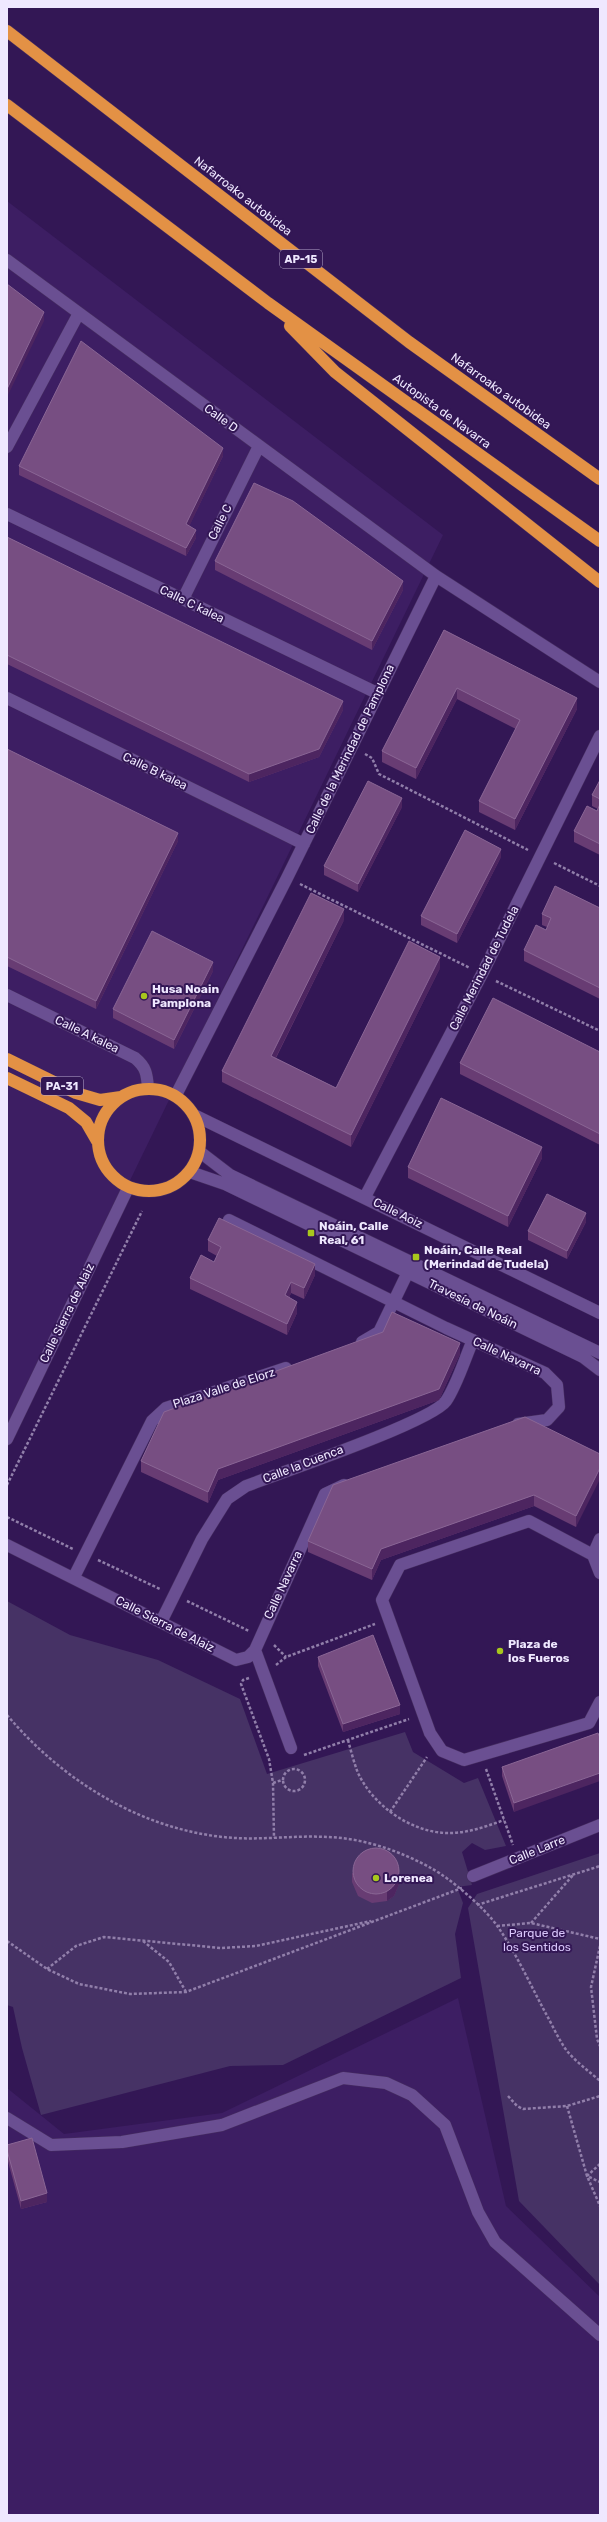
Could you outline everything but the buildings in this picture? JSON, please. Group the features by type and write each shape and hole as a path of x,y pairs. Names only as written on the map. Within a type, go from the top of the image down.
{"highway":[{"name":"Nafarroako autobidea","path":"7,31 409,342 600,479"},
{"path":"7,105 268,303 335,372 600,582"},
{"name":"Autopista de Navarra","path":"268,303 600,541"},
{"name":"PA-31","path":"7,1059 76,1094 100,1100 121,1097"},
{"name":"PA-31","path":"7,1078 69,1108 86,1122 97,1141"},
{"path":"148,1088 162,1090 176,1095 186,1104 194,1115 199,1127 200,1152 190,1172 177,1183 162,1190 144,1192 128,1188 115,1180 106,1169 100,1156 97,1141 100,1124 105,1114 121,1097 134,1090 148,1088"}],"street":[{"name":"Calle D","path":"7,260 436,576"},
{"path":"7,447 79,313"},
{"name":"Calle C","path":"182,599 259,446"},
{"name":"Calle C kalea","path":"7,514 377,693"},
{"path":"436,576 600,682"},
{"name":"Calle de la Merindad de Pamplona","path":"176,1095 287,878 436,576"},
{"name":"Calle B kalea","path":"7,698 304,844"},
{"name":"Calle Merindad de Tudela","path":"365,1197 482,974 600,736"},
{"name":"Calle A kalea","path":"7,995 135,1058 144,1065 147,1072 148,1088"},
{"name":"Calle Aoiz","path":"194,1115 365,1197 600,1313"},
{"name":"Travesía de Noáin","path":"200,1152 230,1175 600,1353"},
{"name":"Travesía de Noáin","path":"190,1172 225,1184 408,1272 583,1357 600,1370"},
{"name":"Calle Sierra de Alaiz","path":"7,1439 128,1188"},
{"name":"Calle Navarra","path":"229,1220 473,1340 545,1373 556,1385 559,1407 547,1420 521,1423 506,1428"},
{"path":"354,1345 369,1340 379,1332 408,1272"},
{"name":"Calle la Cuenca","path":"161,1622 202,1539 227,1499 246,1486 402,1426 439,1409 446,1400 473,1340"},
{"name":"Plaza Valle de Elorz","path":"74,1577 152,1421 166,1408 301,1363"},
{"name":"Calle Navarra","path":"255,1650 260,1635 325,1494 354,1482"},
{"path":"600,1573 593,1555 529,1521 400,1565 382,1600 430,1733 442,1751 464,1760 589,1723 600,1702"},
{"path":"593,1555 600,1539"},
{"name":"Calle Sierra de Alaiz","path":"7,1545 74,1577 236,1660 248,1657 255,1650"},
{"path":"255,1650 291,1748"},
{"name":"Calle Larre","path":"473,1876 600,1825"},
{"path":"7,2118 51,2145 122,2142 222,2126 343,2078 386,2083 412,2095 445,2125 478,2212 495,2242 600,2336"}],"path":[{"path":"351,747 372,758 379,774 600,886"},
{"path":"287,878 600,1031"},
{"path":"7,1485 142,1211"},
{"path":"7,1517 85,1555 260,1635 271,1642 286,1657"},
{"path":"7,1714 49,1758 77,1780 127,1809 155,1821 194,1832 224,1838 328,1837 352,1840 404,1855 432,1869 461,1889 497,1926 567,2051 600,2081"},
{"path":"291,1748 294,1759 423,1714"},
{"path":"348,1740 358,1773 373,1795 390,1812 417,1828 445,1833 472,1831 504,1820"},
{"path":"390,1812 437,1743"},
{"path":"482,1755 517,1858"},
{"path":"292,1769 300,1771 305,1778 303,1787 295,1791 287,1789 282,1780 284,1773 292,1769"},
{"path":"273,1783 282,1780"},
{"path":"477,1905 600,1866"},
{"path":"531,1924 574,1874"},
{"path":"7,1941 47,1968 79,1984 105,1991 145,1994 186,1992 472,1885 473,1876"},
{"path":"47,1968 76,1946 91,1940 124,1938 221,1948 256,1946 382,1918"},
{"path":"497,1926 531,1924 600,1939"},
{"path":"142,1941 169,1962 186,1992"},
{"path":"600,1946 591,1987 597,2039 600,2046"},
{"path":"508,2096 517,2106 523,2109 567,2106 600,2096"},
{"path":"567,2106 587,2176 600,2206"},
{"path":"587,2176 600,2164"},
{"path":"587,2176 600,2182"}],"shaded area":[{"path":"7,201 443,535 7,1434"},
{"path":"458,1998 506,2206 600,2297 600,2515 7,2515 7,2088 64,2134 222,2113"}],"green space":[{"path":"7,1601 70,1635 158,1660 240,1699 267,1774 405,1732 413,1752 464,1783 478,1778 506,1846 485,1850 472,1843 462,1852 472,1885 457,1887 463,1903 455,1934 461,1978 283,2065 230,2066 41,2115 22,2048 13,2007 7,2005"},
{"name":"Parque de los Sentidos","path":"600,1853 600,2285 519,2201 468,1908 477,1894"}],"place":[{"name":"Husa Noain Pamplona","path":"144,996"},
{"name":"Noáin, Calle Real, 61","path":"311,1233"},
{"name":"Noáin, Calle Real (Merindad de Tudela)","path":"416,1257"},
{"name":"Plaza de los Fueros","path":"500,1651"},
{"name":"Lorenea","path":"376,1878"}]}
